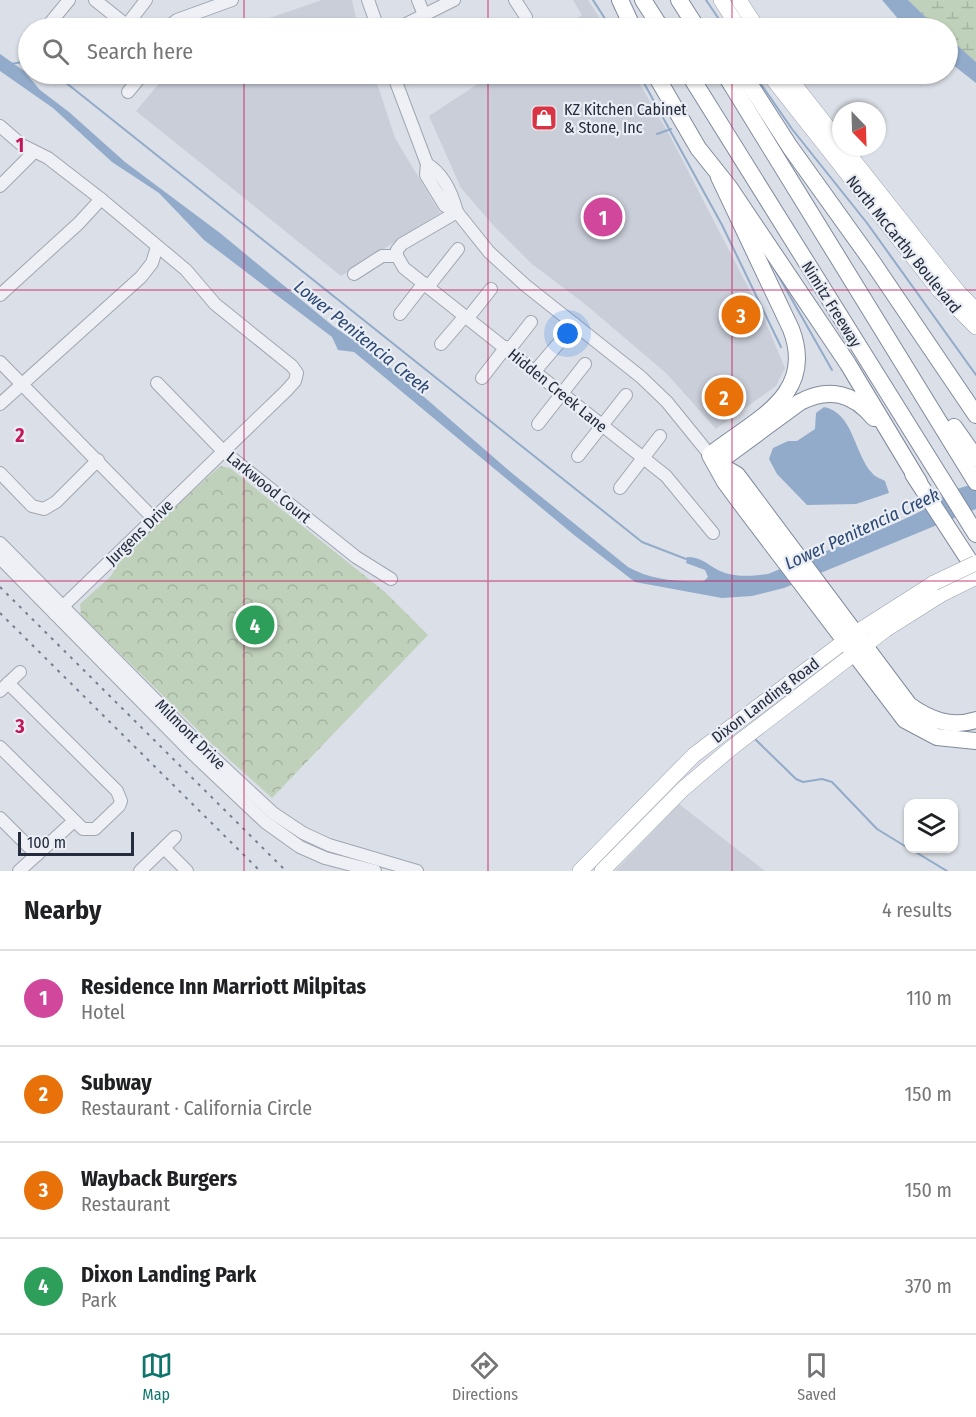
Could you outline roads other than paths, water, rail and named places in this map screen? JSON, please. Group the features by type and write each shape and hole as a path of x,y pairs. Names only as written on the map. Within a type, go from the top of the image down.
{"highway":[{"path":"620,0 628,18"},
{"path":"643,0 655,18"},
{"path":"679,0 691,18"},
{"path":"661,84 698,148 719,177 797,345 798,363 795,380 786,395 713,459"},
{"name":"Nimitz Freeway","path":"695,84 974,531"},
{"name":"Nimitz Freeway","path":"731,84 860,294 972,460 976,482"},
{"path":"749,84 790,147 875,265 976,416"},
{"path":"719,177 729,186 772,247 848,364 976,571"},
{"path":"713,459 800,402 814,395 831,392 846,396 862,405 920,482"},
{"path":"713,459 737,475 783,549 854,644 898,711 915,727 937,737 976,741"},
{"path":"854,644 909,705 923,715 951,723 976,720"}],"main road":[{"path":"722,0 733,18"},
{"path":"739,0 751,18"},
{"name":"North McCarthy Boulevard","path":"778,84 976,310"},
{"name":"North McCarthy Boulevard","path":"794,84 832,133"},
{"name":"North McCarthy Boulevard","path":"846,156 850,168 943,295 976,327"},
{"name":"Dixon Landing Road","path":"580,871 694,755 976,563"},
{"name":"Dixon Landing Road","path":"938,588 976,577"},
{"name":"Dixon Landing Road","path":"602,871 690,783 854,644"}],"street":[{"path":"54,18 69,0"},
{"path":"95,0 114,18"},
{"path":"129,18 146,0"},
{"path":"182,18 232,0"},
{"path":"368,0 374,18"},
{"path":"418,0 425,17 454,0"},
{"path":"515,0 526,17"},
{"path":"128,92 135,84"},
{"path":"397,84 427,164 437,170 453,198 457,212 507,269 654,390 713,459"},
{"path":"0,126 34,152 48,158 157,247 152,263 141,277 0,404"},
{"path":"0,186 34,152"},
{"path":"0,295 79,223 101,199"},
{"path":"354,274 382,256 397,256 397,250 402,244 457,212"},
{"name":"Jurgens Drive","path":"59,610 295,381 297,373 292,366 215,304 186,270 157,247"},
{"path":"400,314 458,249"},
{"name":"Hidden Creek Lane","path":"397,256 404,268 666,476 713,533"},
{"path":"441,344 491,289"},
{"path":"482,378 531,322"},
{"path":"535,370 575,324"},
{"path":"0,362 154,519"},
{"path":"538,424 585,364"},
{"name":"Larkwood Court","path":"157,384 223,451 348,551 391,579"},
{"path":"578,456 626,395"},
{"path":"620,488 660,436"},
{"path":"0,473 32,506 44,509 56,502 98,460"},
{"name":"Milmont Drive","path":"0,543 194,755 264,822 300,847 325,858 375,871"},
{"name":"Milmont Drive","path":"0,558 59,610 273,813 303,833 329,845 417,871"},
{"path":"2,753 74,821 89,831 95,829 119,806 119,796 4,687 20,672"},
{"path":"0,818 37,855"},
{"path":"19,871 74,821"},
{"path":"140,871 175,837"},
{"path":"164,848 187,871"}],"water":[{"path":"882,0 908,0 927,18 897,18"},
{"path":"958,46 976,62 976,83 958,69"},
{"path":"0,54 18,67 18,84 0,71"},
{"path":"19,84 35,84 125,162 220,233 333,326 378,357 513,474 628,567 646,575 684,581 704,581 708,577 705,570 686,563 687,557 700,560 730,574 749,576 768,574 879,531 924,509 957,489 976,484 976,509 784,588 752,596 722,598 635,582 574,535 354,352 338,350 332,337 204,240 159,193 112,162 53,108"},
{"path":"824,407 842,417 867,466 874,475 885,481 889,493 856,504 807,505 777,474 769,459 773,448 788,441 797,441 815,429 816,413"}],"waterway":[{"path":"593,0 605,18"},
{"path":"706,0 718,18"},
{"name":"Lower Penitencia Creek","path":"11,64 18,63"},
{"name":"Lower Penitencia Creek","path":"68,84 642,542 686,559"},
{"path":"644,84 722,225 781,347"},
{"path":"761,84 792,129 867,223 976,375"},
{"path":"657,134 671,129"},
{"path":"774,268 832,370"},
{"path":"816,548 816,553"},
{"path":"754,738 796,779 803,782 822,779 832,782 877,829 904,846"},
{"path":"917,853 947,871"}],"railway":[{"path":"0,587 286,871"},
{"path":"0,613 260,871"}],"place":[{"name":"KZ Kitchen Cabinet & Stone, Inc","path":"544,118"},
{"name":"Residence Inn Marriott Milpitas","path":"603,217"},
{"name":"Wayback Burgers","path":"741,315"},
{"name":"Subway","path":"724,397"},
{"name":"Dixon Landing Park","path":"255,625"}]}
